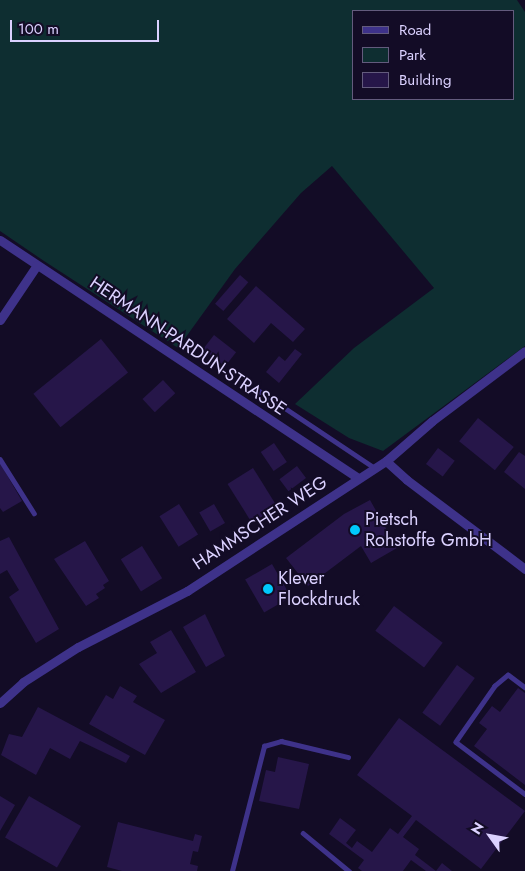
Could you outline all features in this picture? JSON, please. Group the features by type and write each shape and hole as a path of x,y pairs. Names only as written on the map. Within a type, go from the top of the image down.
{"street":[{"name":"HERMANN-PARDUN-STRASSE","path":"0,240 358,478"},
{"path":"0,320 37,265"},
{"name":"HAMMSCHER WEG","path":"0,703 22,682 62,657 187,591 386,461 432,421 525,351"},
{"path":"386,461 407,480 525,569"}],"lane":[{"path":"258,390 375,468"},
{"path":"0,459 34,513"},
{"path":"525,688 508,675 495,686 456,742 525,794"},
{"path":"232,871 264,746 272,741 281,741 348,757"},
{"path":"303,833 349,871"}],"green space":[{"path":"0,0 517,0 525,12 525,346 383,451 349,438 295,404 354,348 434,288 332,166 301,193 235,269 178,348 0,231"}],"building":[{"path":"240,275 248,282 223,311 215,304"},
{"path":"256,286 305,329 293,342 271,323 254,343 227,319"},
{"path":"214,335 236,352 225,366 203,349"},
{"path":"101,339 128,372 60,427 33,394"},
{"path":"295,349 302,354 279,383 266,372 279,356 285,361"},
{"path":"163,380 175,393 155,412 143,399"},
{"path":"478,418 514,447 495,470 459,441"},
{"path":"274,443 287,462 274,471 261,452"},
{"path":"438,448 455,461 443,477 426,464"},
{"path":"519,452 525,456 525,489 504,472"},
{"path":"0,463 22,501 3,512 0,508"},
{"path":"297,466 306,478 288,491 279,479"},
{"path":"253,468 277,507 252,523 228,484"},
{"name":"Pietsch Rohstoffe GmbH","path":"370,500 397,548 371,563 361,546 308,586 286,558 344,514"},
{"path":"179,504 198,535 179,547 159,516"},
{"path":"214,504 225,523 210,532 199,512"},
{"path":"9,537 59,629 36,643 9,597 19,590 7,570 0,574 0,541"},
{"path":"85,541 109,581 103,585 105,588 96,594 99,598 86,606 54,559"},
{"path":"142,546 162,578 141,591 121,559"},
{"name":"Klever Flockdruck","path":"272,564 291,597 264,612 245,580"},
{"path":"394,606 443,643 424,667 375,631"},
{"path":"205,614 225,656 206,667 183,627"},
{"path":"171,630 196,672 161,693 139,664 157,653 150,642"},
{"path":"457,665 475,678 440,726 422,713"},
{"path":"120,686 137,696 133,702 165,720 145,755 89,724 106,695 113,699"},
{"path":"518,688 525,693 525,785 474,746 487,729 479,723 492,706 500,712"},
{"path":"38,707 130,756 126,763 80,741 70,759 50,748 36,775 1,755 9,734 22,737"},
{"path":"399,718 525,811 481,869 416,820 403,837 419,849 415,855 436,871 426,871 411,860 403,871 362,871 358,868 364,860 329,834 340,818 356,830 346,843 352,848 357,841 372,852 390,828 398,834 412,816 357,775"},
{"path":"278,757 309,764 299,809 259,801 266,770 275,772"},
{"path":"0,796 15,805 0,831"},
{"path":"29,796 81,826 57,868 5,838"},
{"path":"118,822 193,841 195,834 202,836 198,852 193,851 190,864 198,866 197,871 122,871 107,867"},
{"path":"442,863 452,871 436,871"}],"place":[{"name":"Pietsch Rohstoffe GmbH","path":"355,530"},
{"name":"Klever Flockdruck","path":"268,589"}]}
